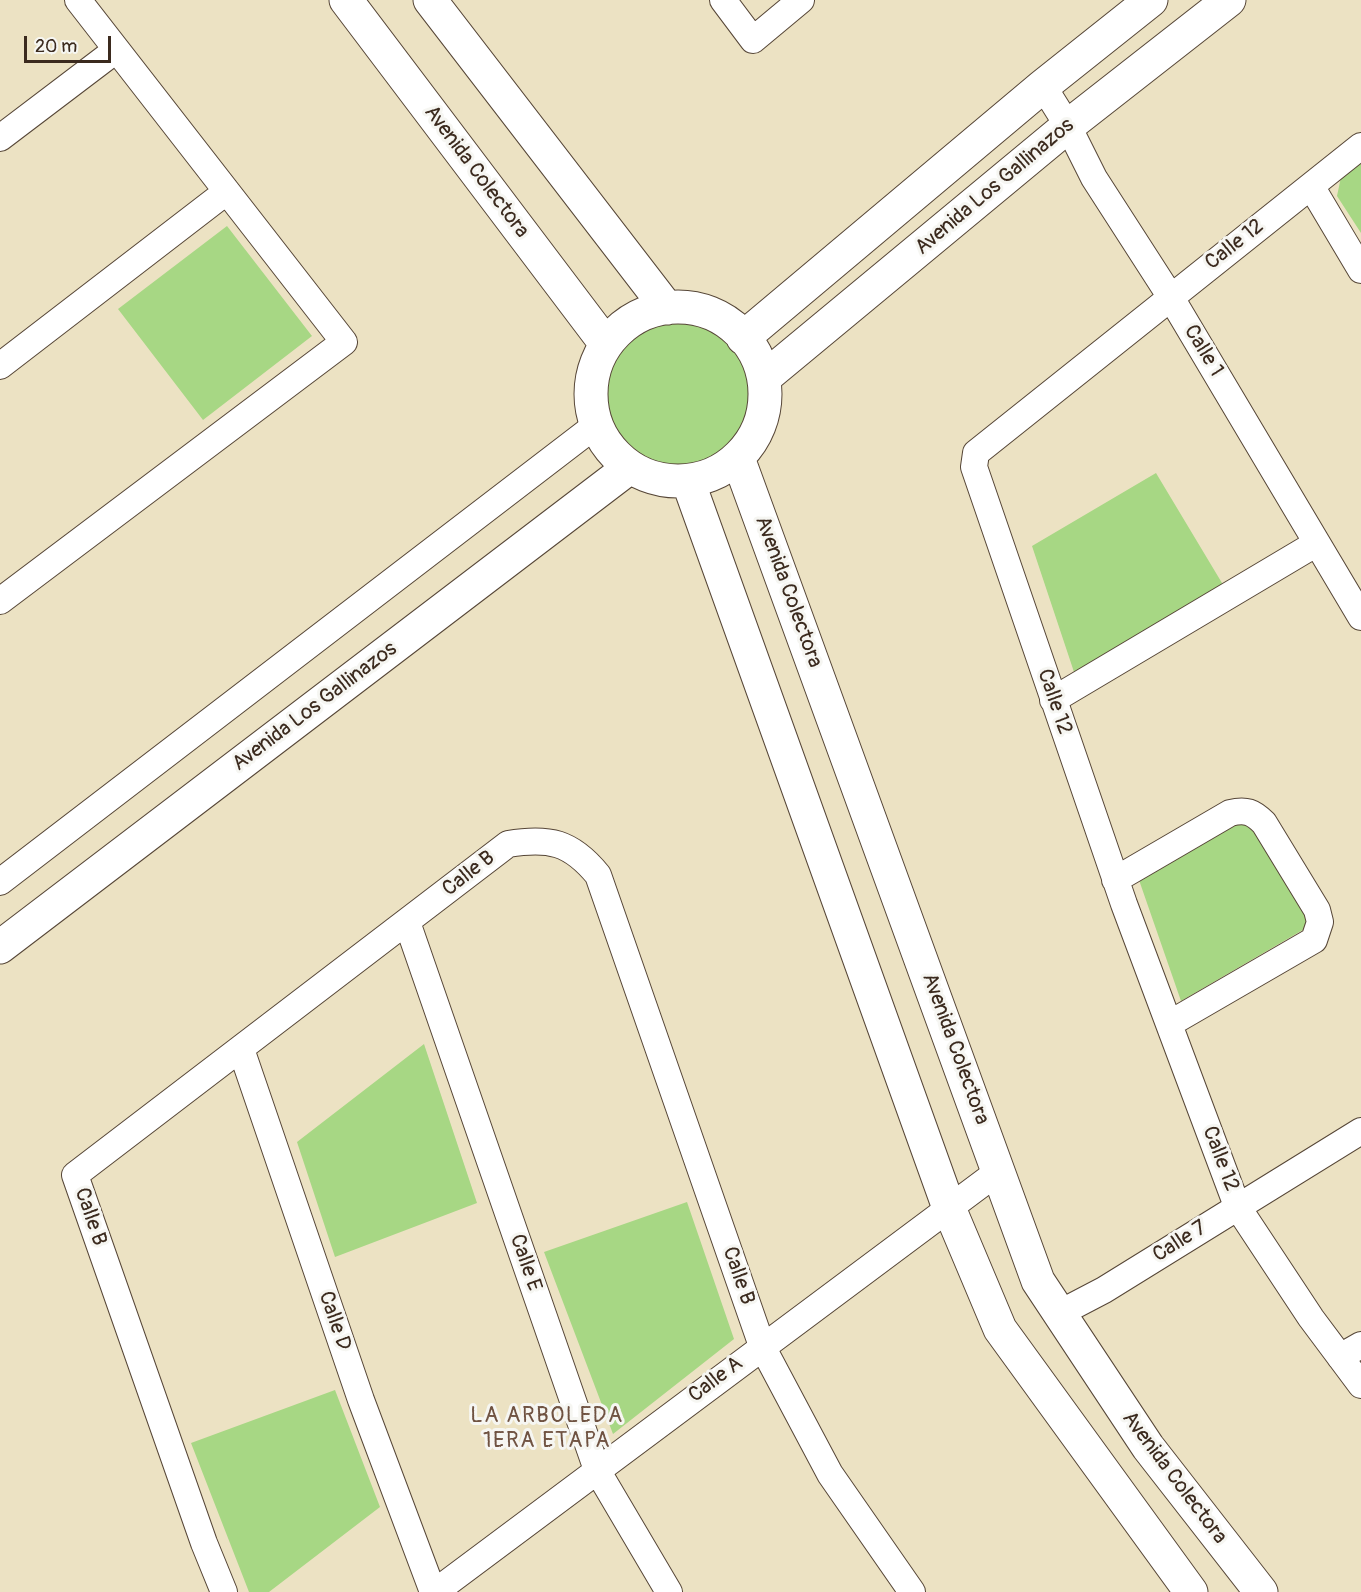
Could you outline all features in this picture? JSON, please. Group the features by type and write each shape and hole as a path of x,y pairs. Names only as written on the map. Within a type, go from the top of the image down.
{"street":[{"path":"0,601 344,342 78,0"},
{"name":"Avenida Colectora","path":"346,0 606,344"},
{"path":"430,0 667,308"},
{"path":"723,0 753,40 801,0"},
{"path":"743,338 1043,86 1151,0"},
{"name":"Avenida Los Gallinazos","path":"764,378 1068,126 1230,0"},
{"path":"0,138 116,50"},
{"name":"Calle 1","path":"1043,86 1068,126 1094,178 1170,296 1361,617"},
{"name":"Calle 12","path":"1361,146 1170,296 976,453 974,467 1115,880 1237,1206 1351,1351 1361,1385"},
{"path":"1311,186 1361,270"},
{"path":"0,366 226,192"},
{"path":"683,307 710,313 735,328 753,351 764,378 764,407 755,434 738,458 714,473 688,481 657,479 630,467 609,449 596,425 590,399 593,370 606,344 627,324 653,311 667,308 683,307"},
{"path":"0,882 596,425"},
{"name":"Avenida Colectora","path":"738,458 1038,1281 1148,1447 1261,1592"},
{"name":"Avenida Los Gallinazos","path":"0,947 630,467"},
{"path":"688,481 949,1208 1000,1329 1191,1592"},
{"path":"1053,700 1317,543"},
{"path":"1115,880 1230,813 1242,810 1253,813 1264,823 1317,910 1320,922 1314,940 1169,1024"},
{"name":"Calle B","path":"224,1592 204,1543 75,1175 508,844 534,839 559,843 582,856 598,875 762,1346 830,1474 912,1592"},
{"name":"Calle E","path":"407,921 597,1470 669,1592"},
{"name":"Calle D","path":"241,1049 361,1400 434,1592"},
{"name":"Calle 7","path":"1060,1313 1104,1290 1361,1131"},
{"name":"Calle A","path":"434,1592 999,1171"}],"green space":[{"path":"1361,161 1361,233 1337,196 1341,177"},
{"path":"227,226 312,336 203,420 118,309"},
{"path":"678,322 706,328 730,344 746,368 752,396 746,424 730,448 706,464 678,470 650,464 626,448 610,424 604,396 610,368 626,344 650,328"},
{"path":"1156,473 1225,588 1076,678 1032,546"},
{"path":"1247,816 1313,924 1181,1001 1139,880"},
{"path":"424,1044 477,1203 335,1257 297,1142"},
{"path":"687,1202 734,1339 613,1434 544,1252"},
{"path":"335,1390 380,1507 269,1592 249,1592 191,1443"}],"district":[{"name":"LA ARBOLEDA 1ERA ETAPA","path":"547,1428"}]}
